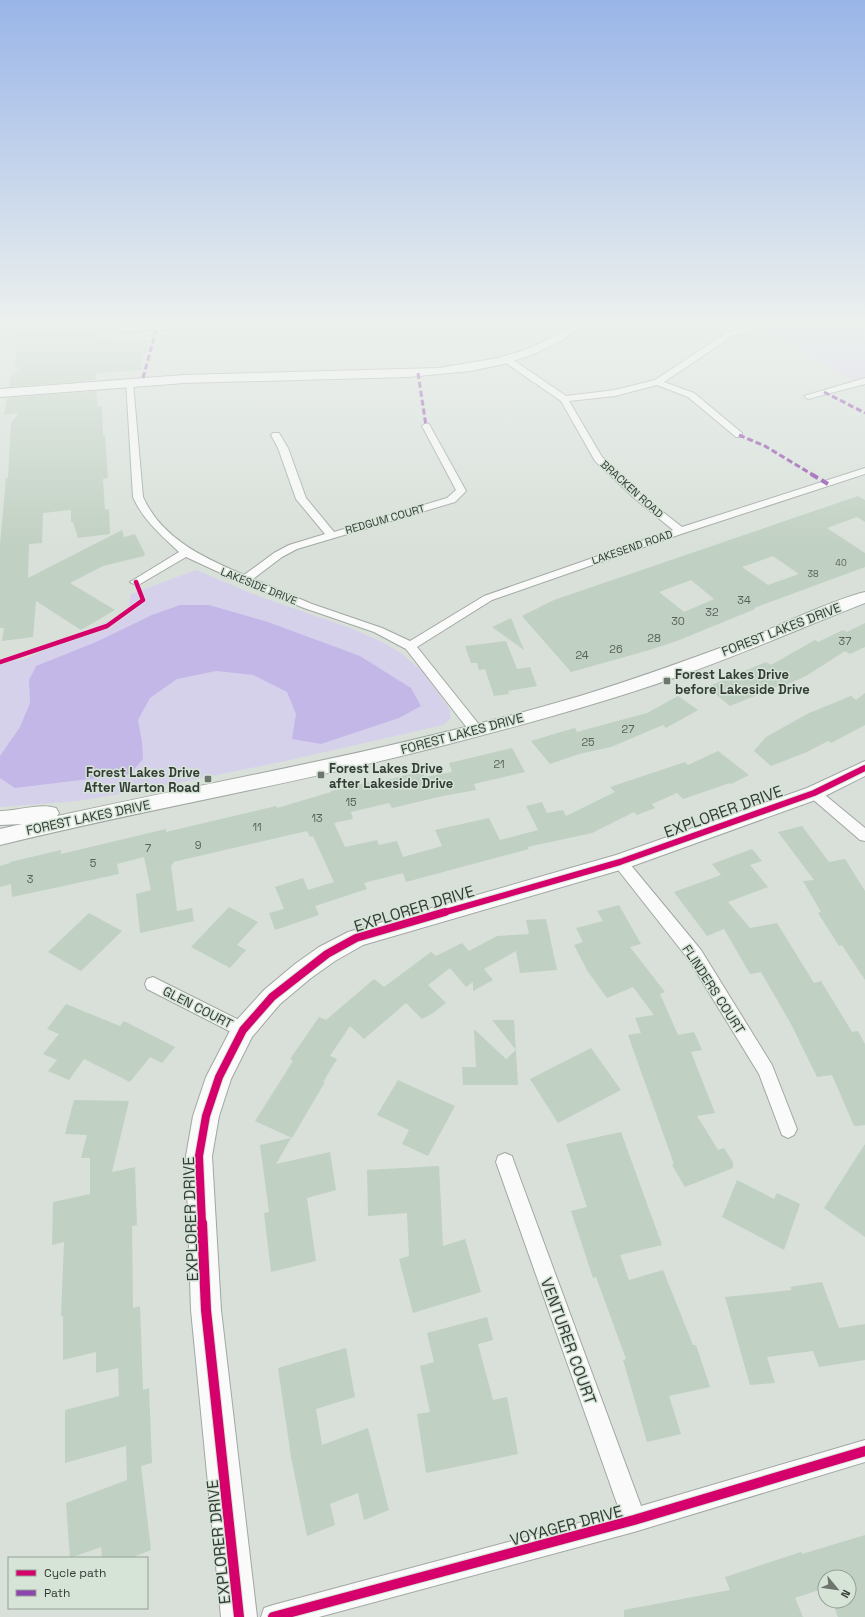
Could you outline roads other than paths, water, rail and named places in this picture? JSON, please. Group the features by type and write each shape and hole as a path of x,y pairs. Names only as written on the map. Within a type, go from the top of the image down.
{"street":[{"name":"LAKESIDE DRIVE","path":"130,397 138,497 142,506 159,528 186,552 223,572 308,606 378,630 410,646 474,726"},
{"path":"564,399 577,397"},
{"path":"694,397 739,435"},
{"name":"BRACKEN ROAD","path":"564,399 598,459 637,496 680,531"},
{"name":"REDGUM COURT","path":"244,580 278,555 293,547 451,500 457,496 461,490 426,426"},
{"path":"276,435 283,448 301,499 331,535"},
{"name":"LAKESEND ROAD","path":"410,646 488,598 680,531 865,471"},
{"path":"136,582 186,552"},
{"name":"FOREST LAKES DRIVE","path":"0,837 60,822 260,782 439,740 474,726 660,667 865,588"},
{"name":"FOREST LAKES DRIVE","path":"0,818 14,818 62,812 257,773 572,703 666,674 865,597"},
{"name":"EXPLORER DRIVE","path":"239,1617 206,1310 199,1156 206,1116 218,1077 243,1030 272,997 303,971 327,954 356,938 620,862 814,793 865,768"},
{"path":"814,793 865,836"},
{"name":"FLINDERS COURT","path":"620,862 694,955 766,1071 788,1129"},
{"name":"GLEN COURT","path":"153,984 243,1030"},
{"name":"VENTURER COURT","path":"505,1162 634,1520"},
{"name":"VOYAGER DRIVE","path":"273,1617 634,1520 865,1451"}],"place":[{"name":"Forest Lakes Drive before Lakeside Drive","path":"667,681"},
{"name":"Forest Lakes Drive after Lakeside Drive","path":"321,775"},
{"name":"Forest Lakes Drive After Warton Road","path":"208,779"}]}
